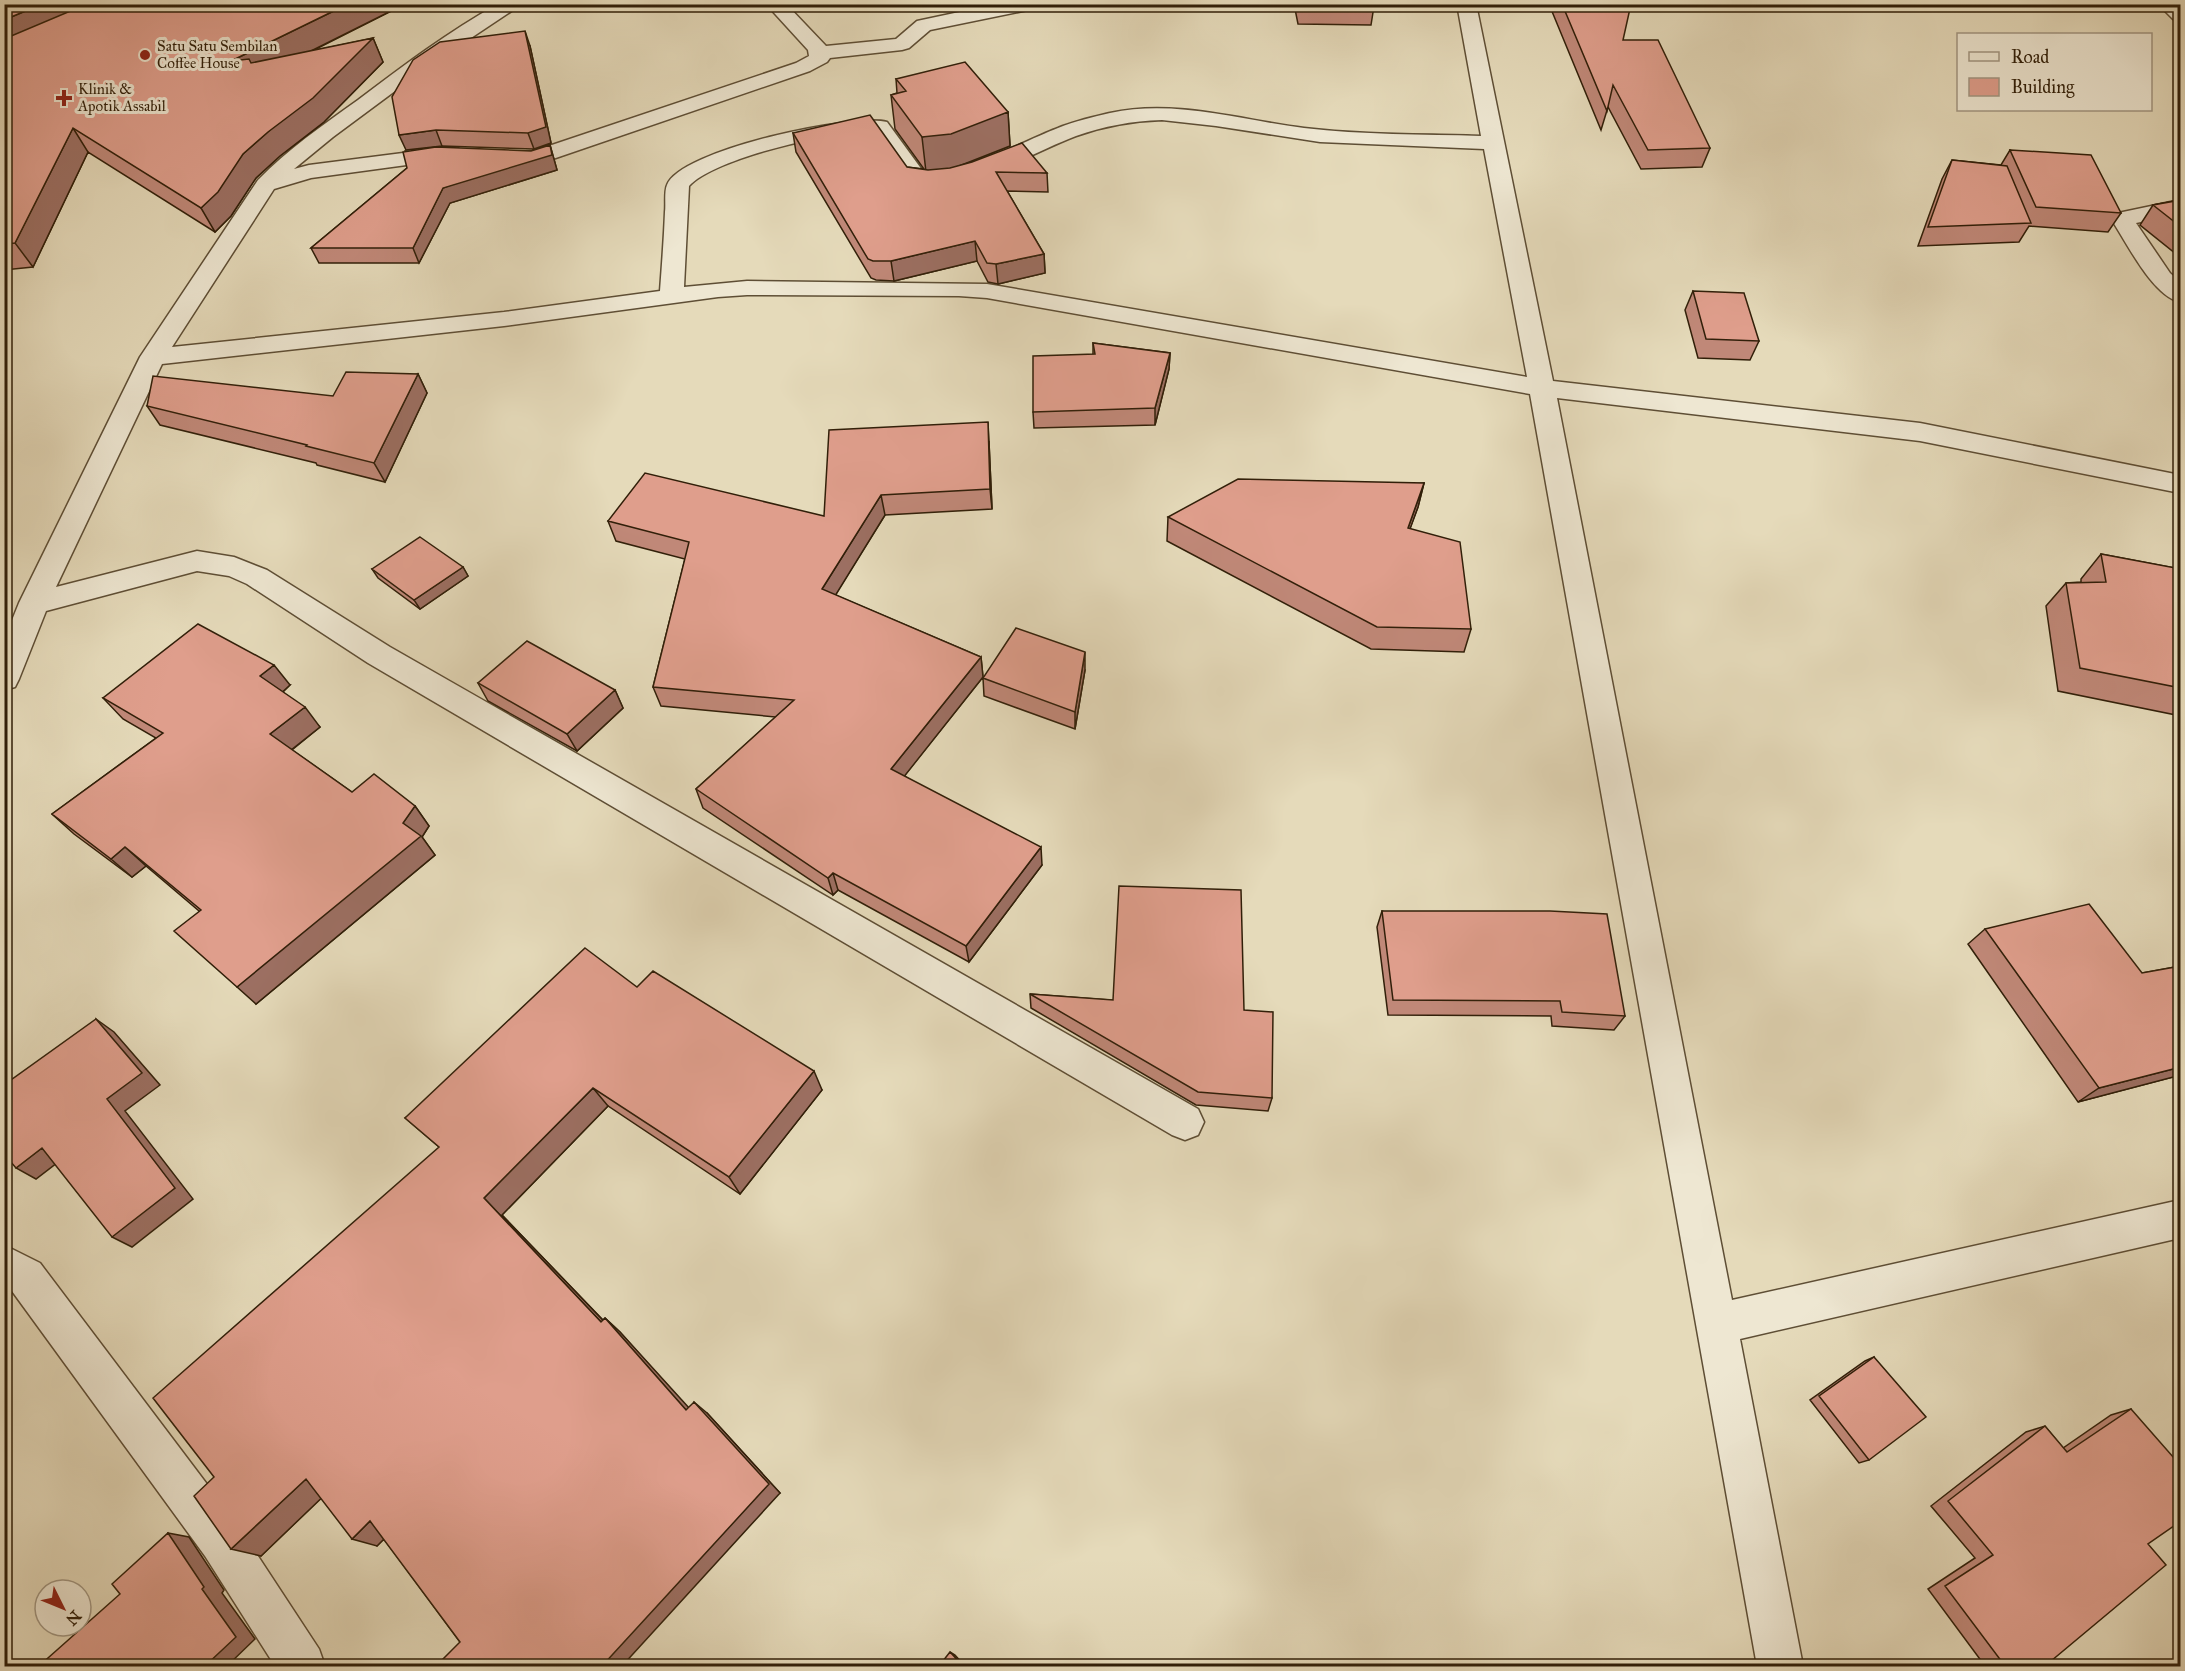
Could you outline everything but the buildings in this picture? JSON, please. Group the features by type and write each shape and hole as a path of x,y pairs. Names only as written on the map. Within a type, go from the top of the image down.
{"street":[{"path":"6,671 34,603 153,357 266,184 287,162 420,63 513,4"},
{"path":"491,157 536,156 803,66 820,58 820,53 796,23 775,4"},
{"path":"820,53 902,44 924,25 1028,4"},
{"path":"1466,4 1542,388 1780,1666"},
{"path":"2167,4 2181,15"},
{"path":"672,297 678,185 688,174 722,157 839,129 869,124 880,126 918,179 927,181 942,179 1014,155 1065,133 1126,116 1179,116 1319,136 1493,143"},
{"path":"266,184 309,172 442,154 468,154"},
{"path":"2181,207 2134,215 2126,218 2124,222 2162,278 2181,295"},
{"path":"153,357 504,319 747,288 959,289 987,291 1542,388 1920,432 2181,484"},
{"path":"34,603 197,561 234,567 257,577 379,655 1185,1122"},
{"path":"1716,1324 2181,1219"},
{"path":"4,1265 26,1277 214,1531 302,1666"}],"place":[{"name":"Satu Satu Sembilan Coffee House","path":"145,55"},
{"name":"Klinik & Apotik Assabil","path":"64,98"}]}
